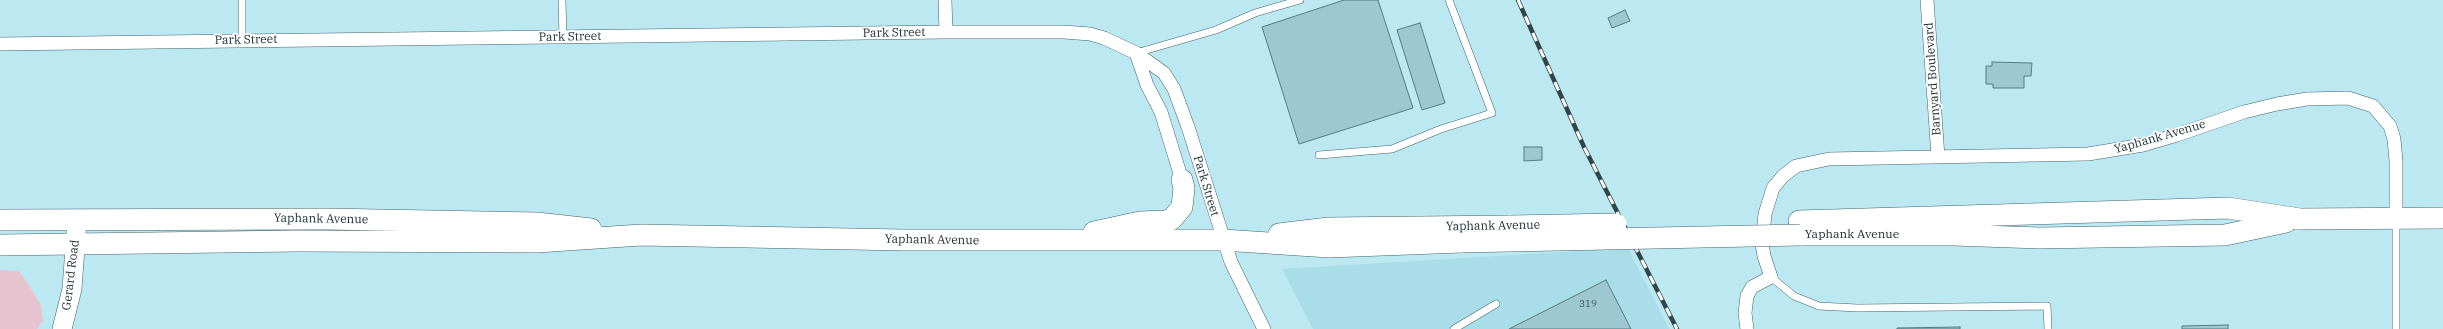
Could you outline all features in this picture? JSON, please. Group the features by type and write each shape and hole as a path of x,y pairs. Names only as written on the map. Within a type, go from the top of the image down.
{"main road":[{"path":"1052,241 1140,222 1166,221 1172,219 1182,207 1184,188 1182,180"},
{"name":"Yaphank Avenue","path":"0,245 378,240 537,242 641,235 1052,241 1223,240 1329,247 1462,234 1799,228 2228,208 2300,220 2443,218"},
{"name":"Yaphank Avenue","path":"0,220 326,219 537,223 641,235"}],"street":[{"path":"945,0 946,32"},
{"name":"Barnyard Boulevard","path":"1927,0 1938,157"},
{"name":"Park Street","path":"0,44 946,32 1077,32 1104,38 1136,53 1164,73 1174,89 1188,128 1223,240 1240,282 1264,329"},
{"name":"Park Street","path":"1136,53 1147,85 1161,112 1182,180"},
{"name":"Yaphank Avenue","path":"1771,277 1764,256 1765,214 1773,188 1796,166 1829,159 2058,156 2114,151 2177,135 2244,112 2307,99 2348,98 2373,106 2390,126 2394,139 2396,161 2396,218"},
{"name":"Gerard Road","path":"62,329 69,308 77,220"},
{"path":"1747,329 1745,313 1747,296 1752,287 1771,277"}],"lane":[{"path":"242,0 242,40"},
{"path":"562,0 563,38"},
{"path":"1136,53 1216,30 1255,13 1300,0"},
{"path":"1319,155 1392,148 1441,129 1492,113 1449,0"},
{"path":"2396,218 2396,329"},
{"path":"1771,277 1794,296 1819,306 1857,308 2047,306 2048,329"},
{"path":"1454,329 1496,304"}],"shaded area":[{"path":"1628,248 1669,329 1313,329 1282,269"},
{"path":"0,270 19,271 30,287 41,305 43,321 37,329 0,329"}],"building":[{"path":"1344,0 1378,0 1413,108 1299,144 1262,27"},
{"path":"1625,10 1630,21 1612,28 1608,18"},
{"path":"1420,23 1445,103 1422,110 1397,30"},
{"path":"1992,62 2032,63 2031,76 2024,76 2024,88 1993,88 1993,84 1986,84 1986,66 1992,66"},
{"path":"1524,147 1542,147 1542,160 1524,161"},
{"path":"1606,280 1631,329 1509,329"},
{"path":"2228,325 2228,329 2182,329 2182,326"},
{"path":"1960,327 1960,329 1897,329 1897,328"}],"railway":[{"path":"1518,0 1584,147 1677,329"}]}
